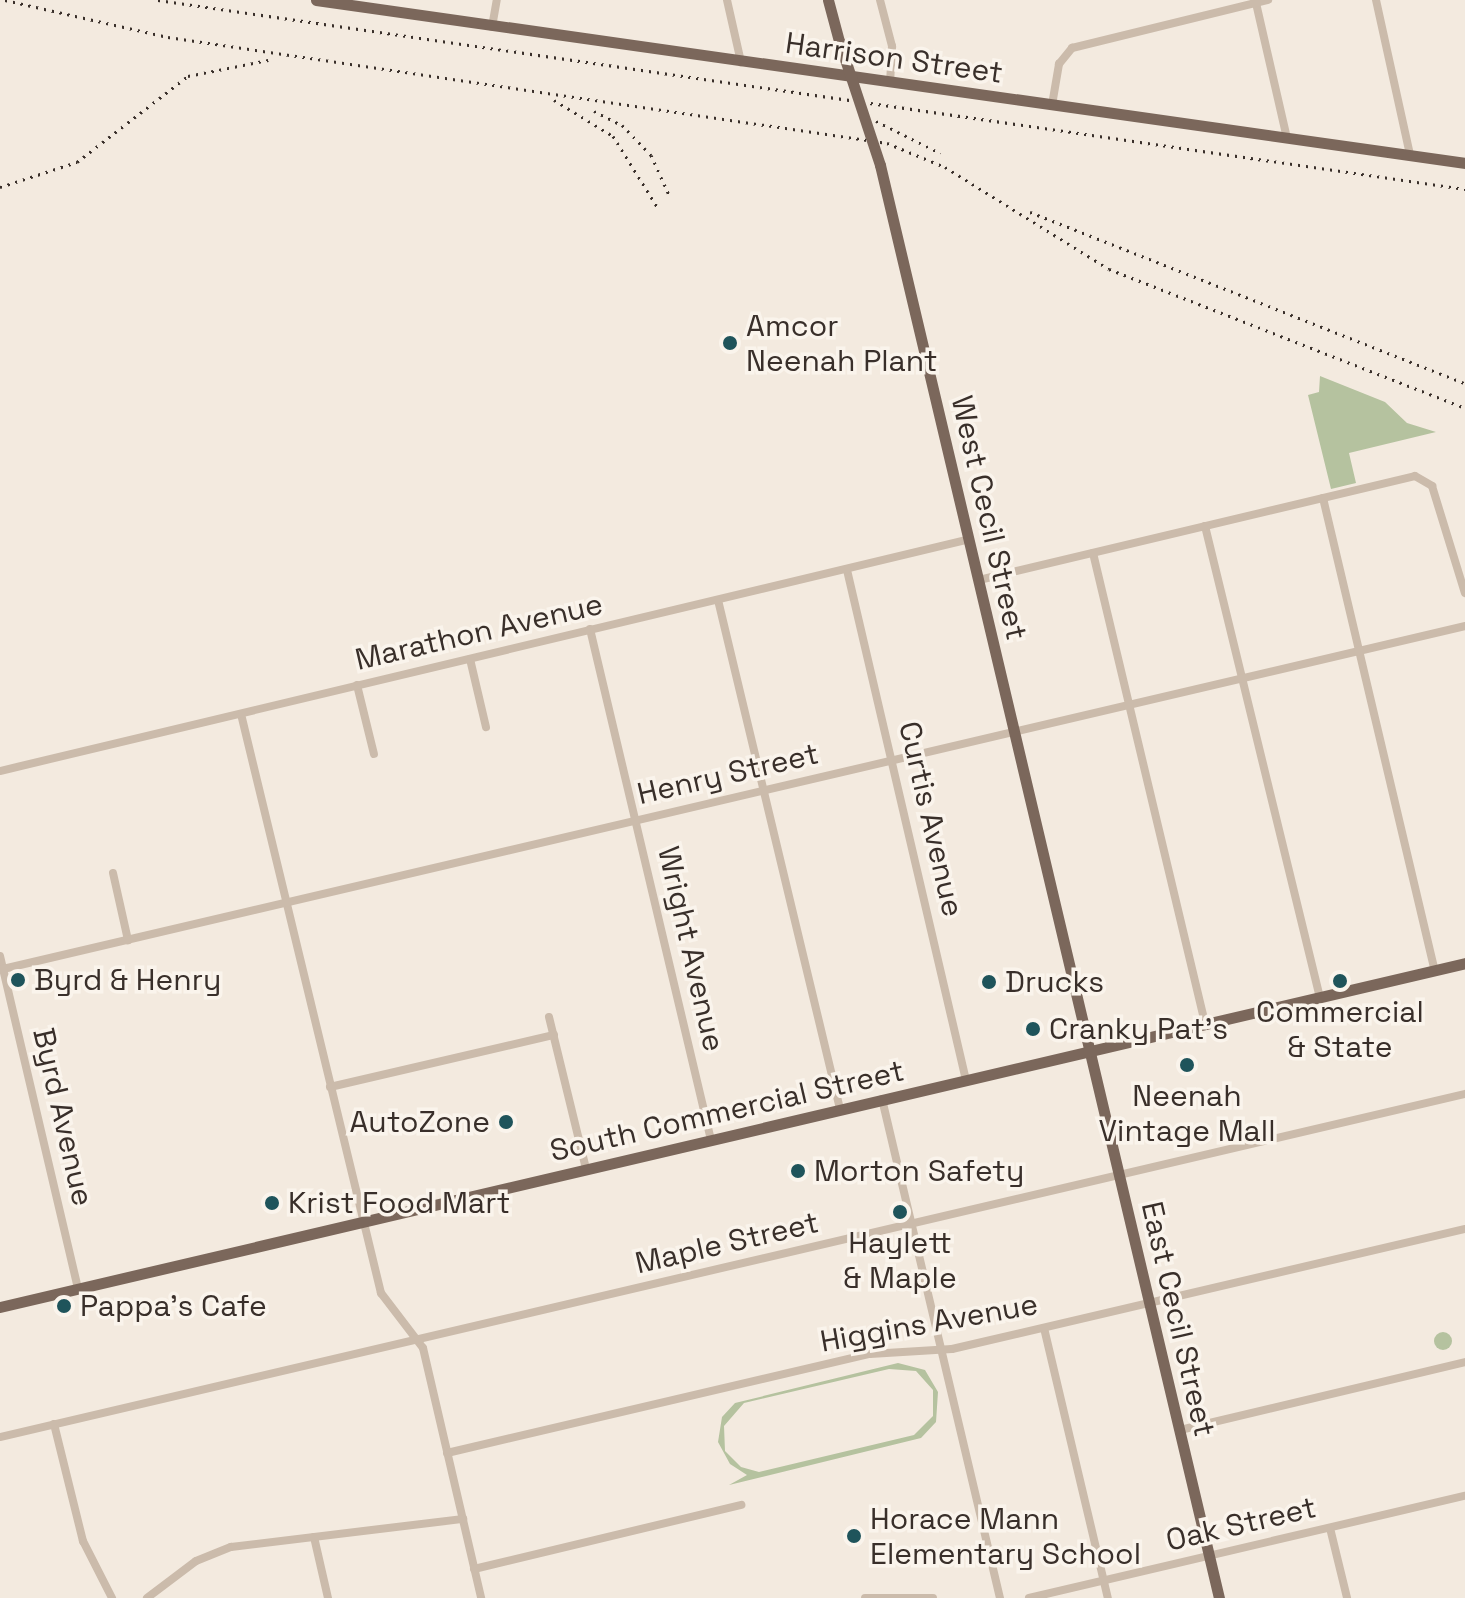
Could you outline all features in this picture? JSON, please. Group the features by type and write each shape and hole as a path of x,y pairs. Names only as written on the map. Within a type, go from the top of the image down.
{"main road":[{"name":"Harrison Street","path":"316,0 1465,163"},
{"name":"West Cecil Street","path":"828,0 880,165 1090,1051"},
{"name":"South Commercial Street","path":"0,1307 1465,963"},
{"name":"East Cecil Street","path":"1090,1051 1219,1598"}],"street":[{"path":"492,27 497,0"},
{"path":"727,0 742,62"},
{"path":"880,0 892,46 890,81"},
{"path":"1052,105 1059,64 1072,48 1268,0"},
{"path":"1376,0 1410,155"},
{"path":"1256,3 1287,138"},
{"path":"979,580 1323,498 1425,478 1465,593"},
{"path":"1323,498 1435,970"},
{"path":"1205,526 1320,997"},
{"name":"Marathon Avenue","path":"0,771 970,539"},
{"path":"1093,553 1205,1024"},
{"name":"Curtis Avenue","path":"847,570 966,1080"},
{"path":"718,600 840,1109"},
{"name":"Henry Street","path":"3,969 1465,626"},
{"name":"Wright Avenue","path":"590,629 711,1140"},
{"path":"470,659 486,727"},
{"path":"357,685 374,754"},
{"path":"241,714 381,1293 418,1340 481,1598"},
{"path":"113,873 128,940"},
{"name":"Byrd Avenue","path":"0,956 78,1288"},
{"path":"549,1017 586,1169"},
{"path":"330,1087 554,1035"},
{"name":"Maple Street","path":"0,1437 1465,1094"},
{"path":"882,1099 1000,1598"},
{"name":"Higgins Avenue","path":"447,1453 870,1354 941,1351 1465,1229"},
{"path":"1044,1328 1108,1598"},
{"path":"1180,1430 1465,1362"},
{"path":"54,1424 83,1541 112,1598"},
{"name":"Oak Street","path":"1029,1598 1465,1496"},
{"path":"474,1569 741,1505"},
{"path":"147,1598 219,1551 463,1519"},
{"path":"1330,1528 1347,1598"},
{"path":"314,1537 328,1598"},
{"path":"865,1598 933,1598"}],"green space":[{"path":"1320,376 1385,402 1407,423 1436,432 1349,453 1356,483 1331,489 1308,395 1319,392"},
{"path":"1443,1332 1452,1341 1443,1350 1434,1341"},
{"path":"898,1363 925,1370 938,1392 936,1422 921,1438 729,1485 747,1475 730,1464 718,1442 722,1417 735,1403","holes":["889,1369 916,1371 933,1390 933,1416 914,1435 759,1472 741,1467 725,1451 724,1426 744,1403"]}],"railway":[{"path":"5,0 168,37 887,143 945,167 1109,269 1465,408"},
{"path":"158,0 1465,189"},
{"path":"0,187 77,162 188,76 268,60"},
{"path":"554,100 613,136 658,208"},
{"path":"594,111 622,125 651,155 670,197"},
{"path":"876,121 940,153"},
{"path":"1030,212 1465,383"}],"place":[{"name":"Amcor Neenah Plant","path":"730,343"},
{"name":"Byrd & Henry","path":"18,980"},
{"name":"Commercial & State","path":"1340,981"},
{"name":"Drucks","path":"989,982"},
{"name":"Cranky Pat's","path":"1033,1029"},
{"name":"Neenah Vintage Mall","path":"1187,1065"},
{"name":"AutoZone","path":"506,1122"},
{"name":"Morton Safety","path":"798,1171"},
{"name":"Krist Food Mart","path":"272,1203"},
{"name":"Haylett & Maple","path":"900,1212"},
{"name":"Pappa's Cafe","path":"64,1306"},
{"name":"Horace Mann Elementary School","path":"854,1536"}]}
